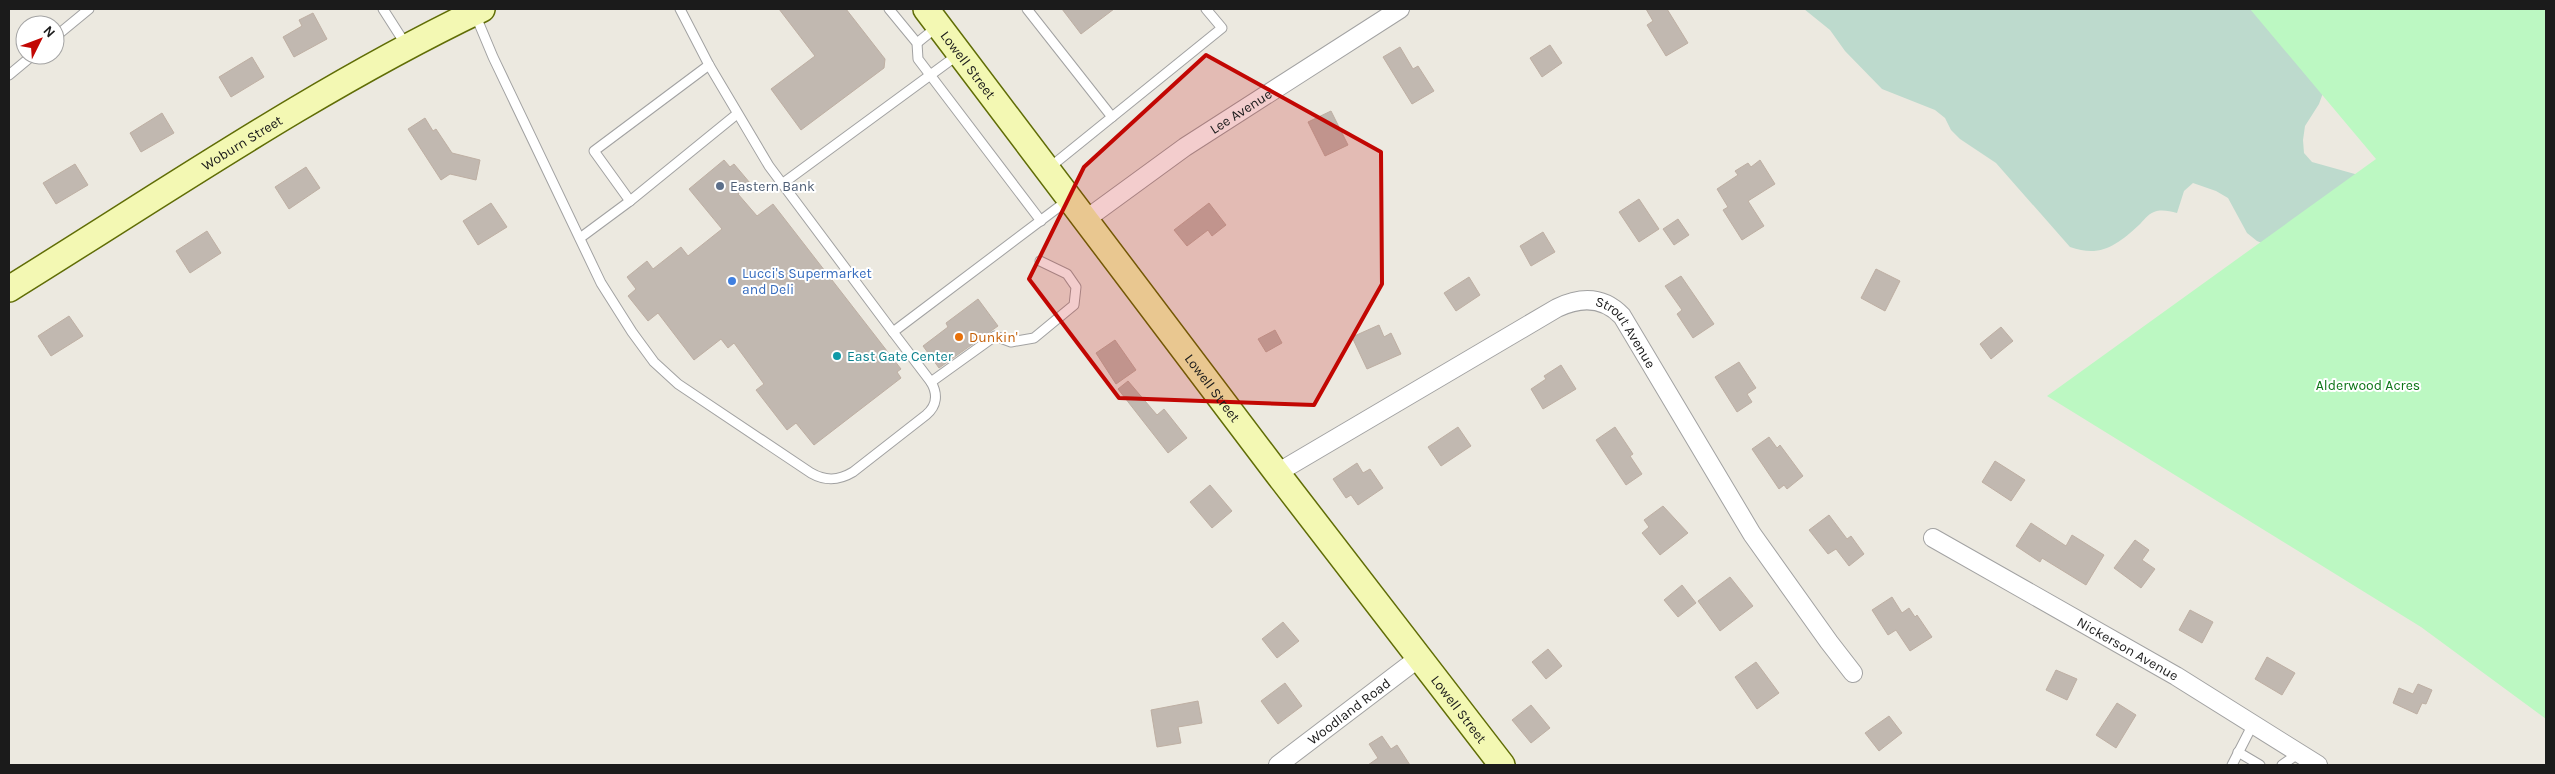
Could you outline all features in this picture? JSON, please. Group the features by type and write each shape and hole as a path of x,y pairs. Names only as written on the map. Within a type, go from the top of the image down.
{"main road":[{"name":"Woburn Street","path":"9,290 265,130 407,47 478,11"},
{"name":"Lowell Street","path":"932,17 1277,473 1502,765"}],"street":[{"name":"Lee Avenue","path":"1085,220 1185,147 1400,9"},
{"name":"Strout Avenue","path":"1277,473 1557,308 1580,300 1602,302 1622,316 1752,534 1829,642 1853,672"},
{"name":"Nickerson Avenue","path":"1933,538 2176,676 2318,765"},
{"name":"Woodland Road","path":"1278,765 1420,657"}],"lane":[{"path":"65,29 89,9"},
{"path":"383,9 407,47"},
{"path":"889,9 917,43"},
{"path":"1027,9 1112,117"},
{"path":"1047,170 1222,28 1206,9"},
{"path":"478,11 493,57 602,283 654,362 678,384 817,477 832,480 846,476 932,409 936,400 931,382 782,184 709,66 683,10"},
{"path":"932,17 917,43 918,59 1041,221"},
{"path":"782,184 959,54"},
{"path":"9,75 21,65"},
{"path":"630,201 594,151 709,66"},
{"path":"580,238 630,201 737,114"},
{"path":"894,332 1070,200"},
{"path":"931,382 995,336 1011,342 1034,338 1074,305 1076,287 1067,274 1040,262"},
{"path":"2232,765 2253,724"},
{"path":"2238,752 2260,765"},
{"path":"2282,765 2299,753"}],"highlighted area":[{"path":"1206,55 1381,152 1382,284 1314,405 1119,398 1029,279 1084,167"}],"green space":[{"path":"1804,9 2349,9 2336,57 2319,104 2305,126 2304,153 2312,162 2362,176 2295,257 2257,241 2247,233 2228,198 2216,191 2193,183 2184,191 2177,213 2162,210 2152,213 2116,244 2108,248 2091,251 2070,247 1996,163 1960,139 1951,130 1945,118 1935,110 1882,89 1845,51 1830,30"},
{"name":"Alderwood Acres","path":"2250,9 2546,9 2546,719 2421,627 2047,396 2376,159"}],"building":[{"path":"779,9 846,9 885,59 884,68 801,130 771,89 815,56"},
{"path":"1062,9 1114,9 1081,34"},
{"path":"1646,9 1667,9 1688,43 1666,56 1647,25 1653,21"},
{"path":"313,13 327,39 294,57 283,37 302,26 299,20"},
{"path":"1550,45 1562,63 1542,77 1530,58"},
{"path":"1400,47 1413,69 1418,66 1434,91 1412,104 1383,57"},
{"path":"252,57 264,77 231,97 219,77"},
{"path":"1331,111 1348,145 1325,156 1308,122"},
{"path":"162,113 174,133 141,152 130,133"},
{"path":"425,118 433,131 436,129 452,153 480,160 476,180 450,174 441,180 408,129"},
{"path":"724,160 730,167 734,164 750,183 738,194 757,216 773,204 901,369 897,372 901,378 814,445 796,423 787,430 756,390 764,384 734,343 728,348 721,339 694,360 658,313 648,321 628,296 636,289 627,277 647,261 653,269 681,247 688,256 722,229 689,189"},
{"path":"1760,160 1775,184 1748,201 1764,226 1742,240 1723,210 1728,207 1717,189 1738,175 1735,171 1748,163 1751,167"},
{"path":"75,164 88,185 56,204 43,183"},
{"path":"306,167 320,188 289,209 275,187"},
{"path":"1639,199 1659,229 1639,242 1619,212"},
{"path":"491,203 507,227 478,245 463,221"},
{"path":"1209,203 1226,225 1212,236 1208,230 1187,246 1174,230"},
{"path":"1678,219 1689,235 1674,245 1663,229"},
{"path":"207,231 221,253 190,273 176,251"},
{"path":"1543,232 1555,252 1531,266 1520,246"},
{"path":"1876,269 1900,281 1885,311 1861,298"},
{"path":"1681,276 1714,324 1693,338 1677,314 1682,310 1665,286"},
{"path":"1469,277 1480,295 1456,311 1444,293"},
{"name":"Dunkin'","path":"978,299 998,326 939,368 923,346 948,327 946,323"},
{"path":"69,316 83,336 51,356 38,336"},
{"path":"1379,325 1384,337 1391,333 1401,354 1367,369 1352,337"},
{"path":"2001,327 2013,341 1991,359 1980,344"},
{"path":"1275,330 1282,343 1266,352 1258,339"},
{"path":"1115,340 1136,370 1116,384 1096,353"},
{"path":"1739,362 1756,388 1747,394 1752,402 1737,412 1715,377"},
{"path":"1561,365 1576,389 1543,409 1531,389 1546,379 1544,376"},
{"path":"1128,381 1157,415 1164,409 1187,438 1168,453 1118,389"},
{"path":"1458,427 1471,446 1441,466 1428,447"},
{"path":"1615,427 1633,454 1630,456 1642,474 1626,485 1596,440"},
{"path":"1769,437 1777,448 1780,445 1803,476 1787,489 1784,485 1779,489 1752,449"},
{"path":"1995,461 2025,480 2011,501 1982,482"},
{"path":"1357,463 1363,473 1370,469 1383,488 1358,505 1351,495 1346,498 1333,479"},
{"path":"1210,485 1232,511 1212,528 1190,502"},
{"path":"1663,506 1688,533 1660,555 1642,533 1649,527 1644,520"},
{"path":"1829,515 1847,539 1851,536 1864,554 1849,566 1836,549 1828,554 1809,530"},
{"path":"2031,523 2066,546 2072,535 2104,555 2086,585 2042,558 2040,562 2016,546"},
{"path":"2135,540 2149,550 2142,560 2155,569 2141,588 2114,568"},
{"path":"1730,577 1753,606 1720,631 1698,601"},
{"path":"1682,585 1696,603 1678,617 1664,600"},
{"path":"1892,597 1902,613 1909,608 1915,617 1917,615 1932,637 1910,651 1896,630 1888,635 1872,610"},
{"path":"2190,610 2213,622 2202,643 2179,630"},
{"path":"1283,622 1299,641 1277,658 1262,639"},
{"path":"1548,649 1562,666 1546,679 1532,662"},
{"path":"2267,657 2295,673 2282,695 2255,679"},
{"path":"1756,662 1779,693 1757,709 1735,677"},
{"path":"2056,670 2077,679 2067,700 2046,690"},
{"path":"1285,683 1302,706 1278,724 1261,701"},
{"path":"2418,684 2432,690 2426,704 2422,703 2417,714 2393,703 2399,688 2413,694"},
{"path":"1198,701 1202,723 1178,727 1181,743 1157,747 1151,710"},
{"path":"2117,703 2136,715 2116,748 2096,735"},
{"path":"1531,705 1550,728 1531,743 1512,720"},
{"path":"1889,716 1902,733 1879,751 1865,733"},
{"path":"1382,736 1391,749 1397,745 1410,765 1368,765 1378,758 1369,744"}],"place":[{"name":"Eastern Bank","path":"720,186"},
{"name":"Lucci's Supermarket and Deli","path":"732,281"},
{"name":"Dunkin'","path":"959,337"},
{"name":"East Gate Center","path":"837,356"}]}
